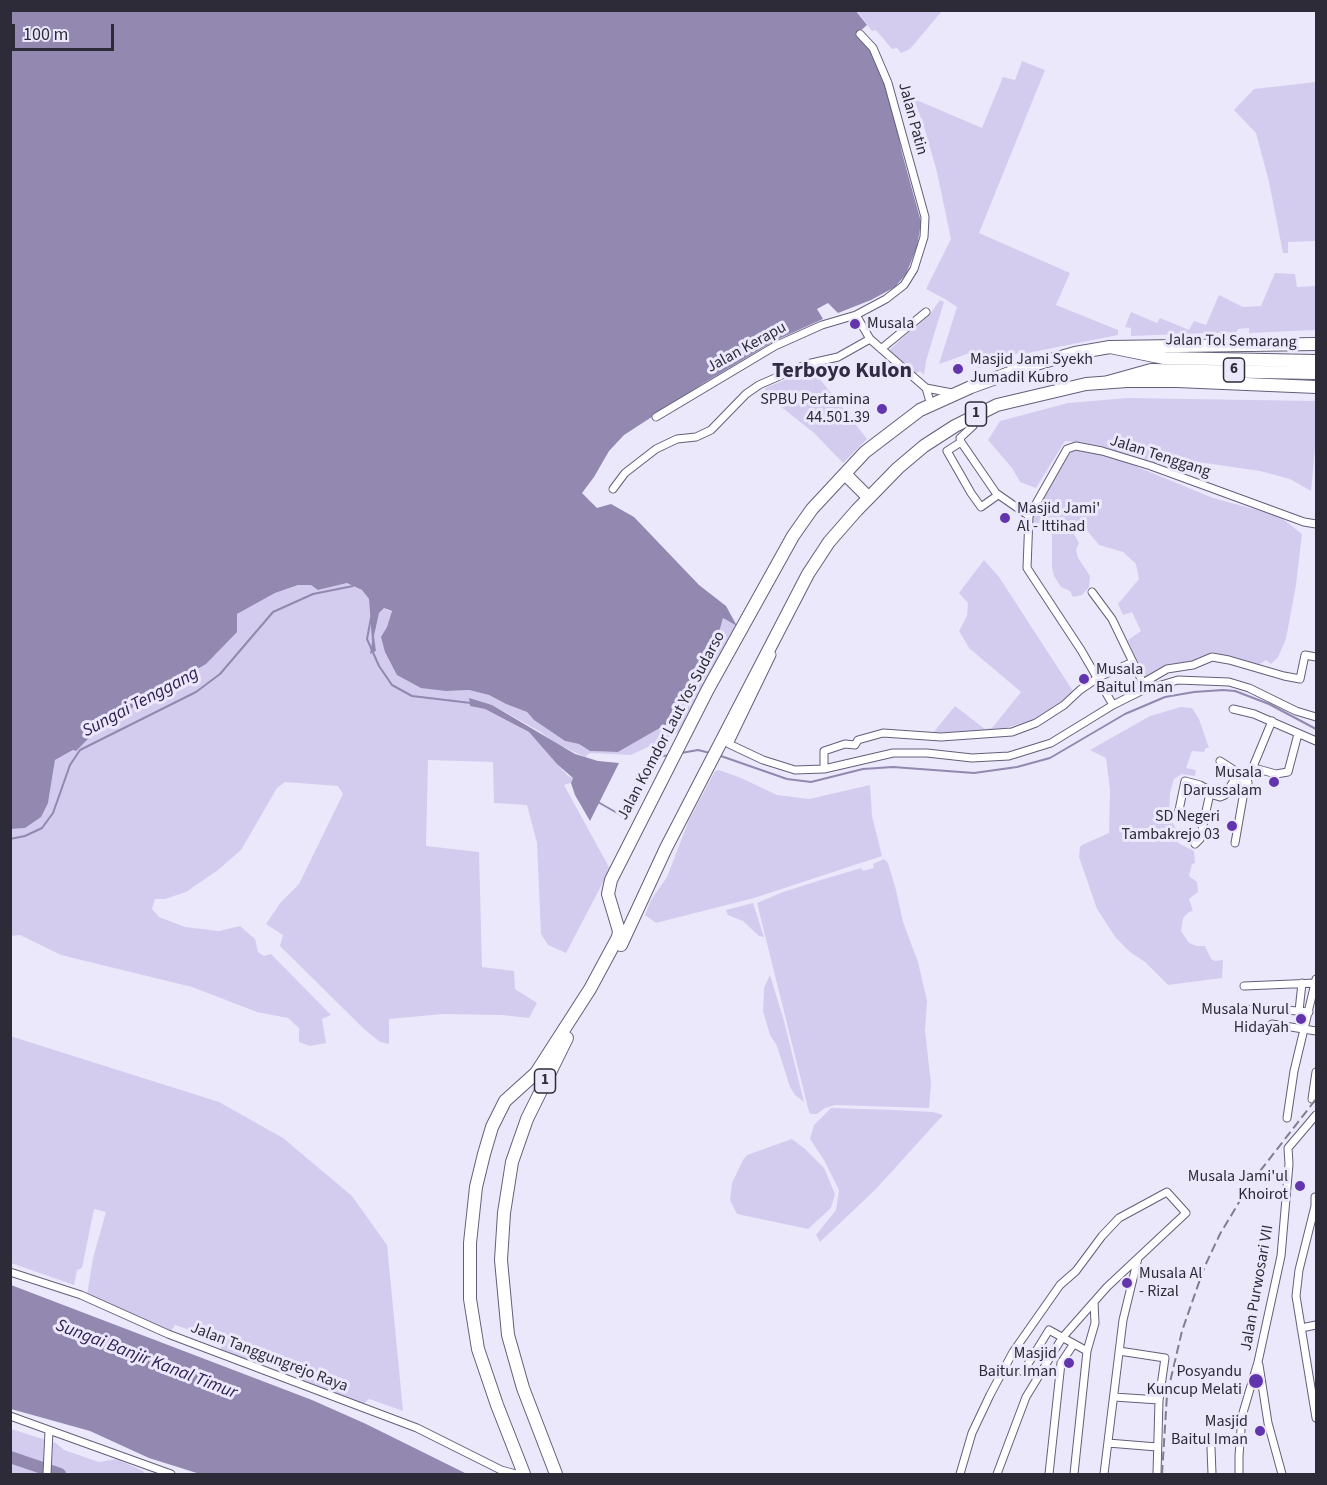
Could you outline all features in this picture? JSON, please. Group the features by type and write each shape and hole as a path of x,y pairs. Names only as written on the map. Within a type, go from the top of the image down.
{"highway":[{"name":"Jalan Komdor Laut Yos Sudarso","path":"524,1474 478,1349 470,1299 470,1243 476,1187 484,1154 492,1127 505,1101 536,1073 590,989 618,937 619,931 608,894 611,880 708,689 793,536 812,509 880,439 931,405 954,394 1039,363 1075,353 1110,347 1316,344"},
{"name":"Jalan Tol Semarang","path":"1110,347 1164,358 1317,361"},
{"name":"Jalan Tol Semarang","path":"1108,382 1151,369 1317,373"},
{"name":"1","path":"556,1474 523,1388 508,1335 501,1260 504,1213 512,1162 526,1119 561,1049 622,942 666,848 744,697 808,574 829,542 898,468 924,446 972,416 997,405 1060,389 1108,382 1177,381 1317,387"},
{"path":"845,474 869,498"}],"street":[{"name":"Jalan Patin","path":"860,34 873,48 894,98 898,121 925,217"},
{"name":"Jalan Kerapu","path":"656,417 775,346 822,325 856,315 894,294 909,278 924,237 925,217"},
{"path":"881,349 926,312"},
{"path":"856,315 870,339 926,388 954,394"},
{"path":"614,489 639,461 665,444 677,439 696,437 711,430 746,394 759,385 807,364 838,357 870,339"},
{"path":"926,388 931,405"},
{"path":"972,416 973,426 960,438 961,441 947,451 981,507 998,495"},
{"path":"961,441 998,495 1029,516 1027,568 1081,650 1113,705"},
{"name":"Jalan Tenggang","path":"1029,516 1067,449 1076,446 1151,466 1304,522 1317,524"},
{"path":"1092,592 1112,619 1143,682 1167,669 1193,665 1212,657 1300,679 1305,656 1317,657"},
{"path":"770,647 772,653 766,670 729,743 730,746 764,760 795,770 824,769 893,753 927,753 972,758 1009,756 1056,741 1113,705 1144,689 1174,680 1215,680 1245,687 1296,711 1317,717"},
{"path":"824,769 824,752 845,744 855,745 858,740 883,733 941,737 1012,732 1052,714 1080,690 1132,662"},
{"path":"1233,709 1254,714 1317,741"},
{"path":"1235,843 1245,786 1272,721"},
{"path":"1254,768 1276,774 1287,772 1298,734"},
{"path":"1220,761 1234,770 1236,777 1248,783"},
{"path":"1178,815 1185,781 1200,785 1210,793 1223,797 1236,777"},
{"path":"1196,844 1200,839 1210,793"},
{"path":"1244,986 1316,981 1294,1071 1287,1118"},
{"path":"1293,1026 1302,983"},
{"path":"1245,1010 1262,1008 1309,1012"},
{"path":"1272,1024 1305,1027 1317,1031"},
{"path":"1312,1099 1317,1072"},
{"name":"Jalan Purwosari VII","path":"1239,1474 1242,1416 1259,1359 1281,1256 1289,1164 1288,1148 1317,1115"},
{"path":"960,1474 972,1433 990,1395 1014,1352 1060,1285 1076,1271 1102,1236 1119,1218 1167,1192 1186,1213 1094,1302 1062,1338 1024,1403 997,1474"},
{"path":"1317,1197 1315,1197 1296,1296 1317,1418"},
{"path":"1104,1474 1123,1320 1138,1258"},
{"name":"Jalan Tanggungrejo Raya","path":"10,1272 81,1295 168,1334 417,1428 501,1470 516,1474"},
{"path":"1074,1474 1088,1351 1096,1313 1094,1302"},
{"path":"1300,1328 1317,1325"},
{"path":"1023,1372 1049,1330 1073,1345 1088,1351"},
{"path":"1048,1474 1061,1363 1073,1345"},
{"path":"1119,1351 1165,1358 1159,1400 1157,1474"},
{"path":"1259,1359 1266,1412 1282,1474"},
{"path":"1114,1397 1159,1400"},
{"path":"10,1416 171,1474"},
{"path":"47,1474 48,1431"},
{"path":"1108,1443 1157,1447"},
{"path":"1211,1448 1212,1474"}],"shaded area":[{"path":"857,11 942,11 910,49 901,53 897,48 892,49 876,30 872,31"},
{"path":"1022,61 1045,70 979,233 1070,273 1056,305 1118,330 1118,335 1023,354 1021,352 978,368 970,353 939,364 957,307 926,289 951,239 937,172 914,99 982,128 1003,77 1015,80"},
{"path":"1316,82 1316,241 1288,242 1288,253 1283,253 1269,182 1256,133 1234,110 1254,89"},
{"path":"1275,273 1295,274 1297,287 1316,286 1316,330 1249,333 1249,328 1238,329 1237,332 1131,336 1131,328 1125,327 1131,312 1157,323 1160,318 1189,330 1194,321 1206,325 1219,295 1243,307 1261,306"},
{"path":"940,300 944,302 924,375 920,371 914,375 888,351 930,314"},
{"path":"812,369 867,439 843,463 814,433 765,394 765,388"},
{"path":"1127,398 1316,401 1316,439 1311,491 1290,479 1260,471 1163,457 1155,464 1085,443 1065,441 1036,488 1020,482 1012,468 988,440 1000,421 1068,403"},
{"path":"1070,448 1079,448 1118,459 1213,498 1279,516 1302,534 1286,639 1278,657 1271,664 1266,660 1257,666 1212,652 1199,661 1170,664 1145,678 1128,640 1141,631 1132,612 1123,615 1118,604 1139,579 1136,564 1123,552 1099,545 1085,528 1079,526 1073,532 1079,543 1076,550 1078,558 1090,576 1089,587 1082,595 1073,597 1070,591 1061,587 1054,576 1052,535 1047,525 1032,522 1029,510"},
{"path":"984,560 999,577 1073,691 1060,705 1035,720 998,730 933,733 955,706 985,729 992,728 1021,692 969,648 959,631 967,616 968,603 959,593"},
{"path":"347,583 362,590 369,599 371,654 376,651 374,636 379,613 384,608 392,612 387,627 446,691 469,690 489,695 527,712 534,720 565,741 579,744 590,751 618,752 672,721 716,643 723,618 737,626 683,730 631,755 590,753 585,757 555,743 539,731 492,705 469,699 470,706 485,709 529,732 568,776 573,778 571,783 564,785 610,869 566,953 548,945 541,934 537,843 527,805 494,803 493,762 428,760 426,846 479,852 482,967 514,971 515,989 537,1003 529,1018 443,1014 389,1019 389,1044 380,1042 280,946 283,935 266,924 281,902 299,884 343,794 338,786 285,782 277,788 241,850 218,870 186,892 165,899 155,899 152,909 159,917 185,927 219,931 240,926 255,939 258,952 264,956 271,954 331,1015 322,1019 326,1043 310,1046 299,1042 299,1028 288,1018 257,1012 192,987 61,955 20,935 11,936 11,829 25,828 48,803 55,760 75,751 105,719 130,709 206,664 237,614 275,593 298,585 312,585 318,590"},
{"path":"1181,707 1192,708 1199,719 1209,748 1206,748 1204,752 1192,751 1186,768 1196,770 1195,776 1182,774 1174,779 1170,793 1169,817 1180,835 1178,843 1194,851 1195,863 1192,864 1189,876 1197,882 1198,892 1189,899 1193,911 1183,918 1181,931 1189,943 1205,946 1211,959 1223,960 1222,978 1168,985 1116,938 1097,909 1079,857 1082,845 1109,833 1110,790 1106,758 1090,750 1150,716"},
{"path":"719,770 777,795 809,799 870,785 872,816 882,856 754,898 656,923 645,915 651,900 667,877 689,820 715,771"},
{"path":"884,859 888,863 903,922 918,962 927,1001 925,1031 931,1083 929,1108 835,1105 817,1114 811,1114 757,903 783,892 861,868 863,871 874,868 873,864"},
{"path":"753,903 764,937 759,936 743,921 728,915 726,910"},
{"path":"770,975 804,1102 795,1095 790,1087 763,1011 764,988"},
{"path":"10,1036 219,1102 283,1138 352,1196 387,1245 403,1411 369,1399 362,1405 301,1381 302,1371 279,1366 257,1356 252,1362 221,1351 221,1341 175,1325 171,1331 87,1295 93,1258 106,1212 94,1209 82,1268 77,1270 74,1285 11,1263"},
{"path":"831,1108 933,1112 943,1115 876,1189 820,1242 816,1235 836,1210 839,1190 810,1139 814,1125"},
{"path":"792,1139 824,1168 835,1194 831,1208 808,1229 737,1214 730,1200 732,1183 743,1160 747,1155"},
{"path":"11,1429 56,1443 64,1450 99,1462 117,1459 145,1474 11,1474"}],"water":[{"path":"11,11 856,11 867,25 858,33 877,59 894,114 921,222 917,247 906,274 895,287 871,300 838,313 828,303 817,309 823,319 774,341 624,435 609,451 582,493 597,508 611,504 634,517 699,585 726,606 737,626 723,618 716,643 672,721 618,752 590,751 579,744 565,741 534,720 527,712 489,695 469,690 446,691 421,688 397,675 385,652 381,637 392,611 384,608 379,613 374,636 376,651 370,654 372,642 369,599 362,590 347,583 318,590 311,585 298,585 275,593 237,614 237,632 206,664 130,709 105,719 76,751 73,750 55,760 48,803 41,817 25,828 11,829"},
{"path":"469,698 492,705 575,754 598,761 619,763 590,821 575,795 571,783 573,778 557,764 529,732 485,709 470,706"},
{"name":"Sungai Banjir Kanal Timur","path":"11,1285 312,1400 467,1474 200,1474 149,1458 90,1431 11,1409"}],"waterway":[{"name":"Sungai Tenggang","path":"10,839 25,836 42,828 53,813 70,765 80,750 196,692 220,674 273,612 313,594 353,586"},
{"name":"Sungai Tenggang","path":"371,618 367,639 379,666 392,685 412,696 471,703"},
{"name":"Sungai Tenggang","path":"718,755 787,779 811,782 863,769 893,767 974,773 1017,767 1050,758 1125,714 1165,697 1223,690 1235,691 1269,704 1316,729"},
{"name":"Sungai Tenggang","path":"681,753 698,750 710,753"},
{"name":"Sungai Tenggang","path":"598,802 624,817 653,758 669,755"},
{"path":"10,1457 60,1474"}],"railway":[{"path":"1162,1474 1167,1395 1182,1331 1204,1268 1220,1234 1250,1184 1316,1099"}],"place":[{"name":"Musala","path":"855,324"},
{"name":"Masjid Jami Syekh Jumadil Kubro","path":"958,369"},
{"name":"SPBU Pertamina 44.501.39","path":"882,409"},
{"name":"Masjid Jami' Al - Ittihad","path":"1005,518"},
{"name":"Musala Baitul Iman","path":"1084,679"},
{"name":"Musala Darussalam","path":"1274,782"},
{"name":"SD Negeri Tambakrejo 03","path":"1232,826"},
{"name":"Musala Nurul Hidayah","path":"1301,1019"},
{"name":"Musala Jami'ul Khoirot","path":"1300,1186"},
{"name":"Musala Al - Rizal","path":"1127,1283"},
{"name":"Masjid Baitur Iman","path":"1069,1363"},
{"name":"Posyandu Kuncup Melati","path":"1256,1381"},
{"name":"Masjid Baitul Iman","path":"1260,1431"}],"district":[{"name":"Terboyo Kulon","path":"842,372"}]}
